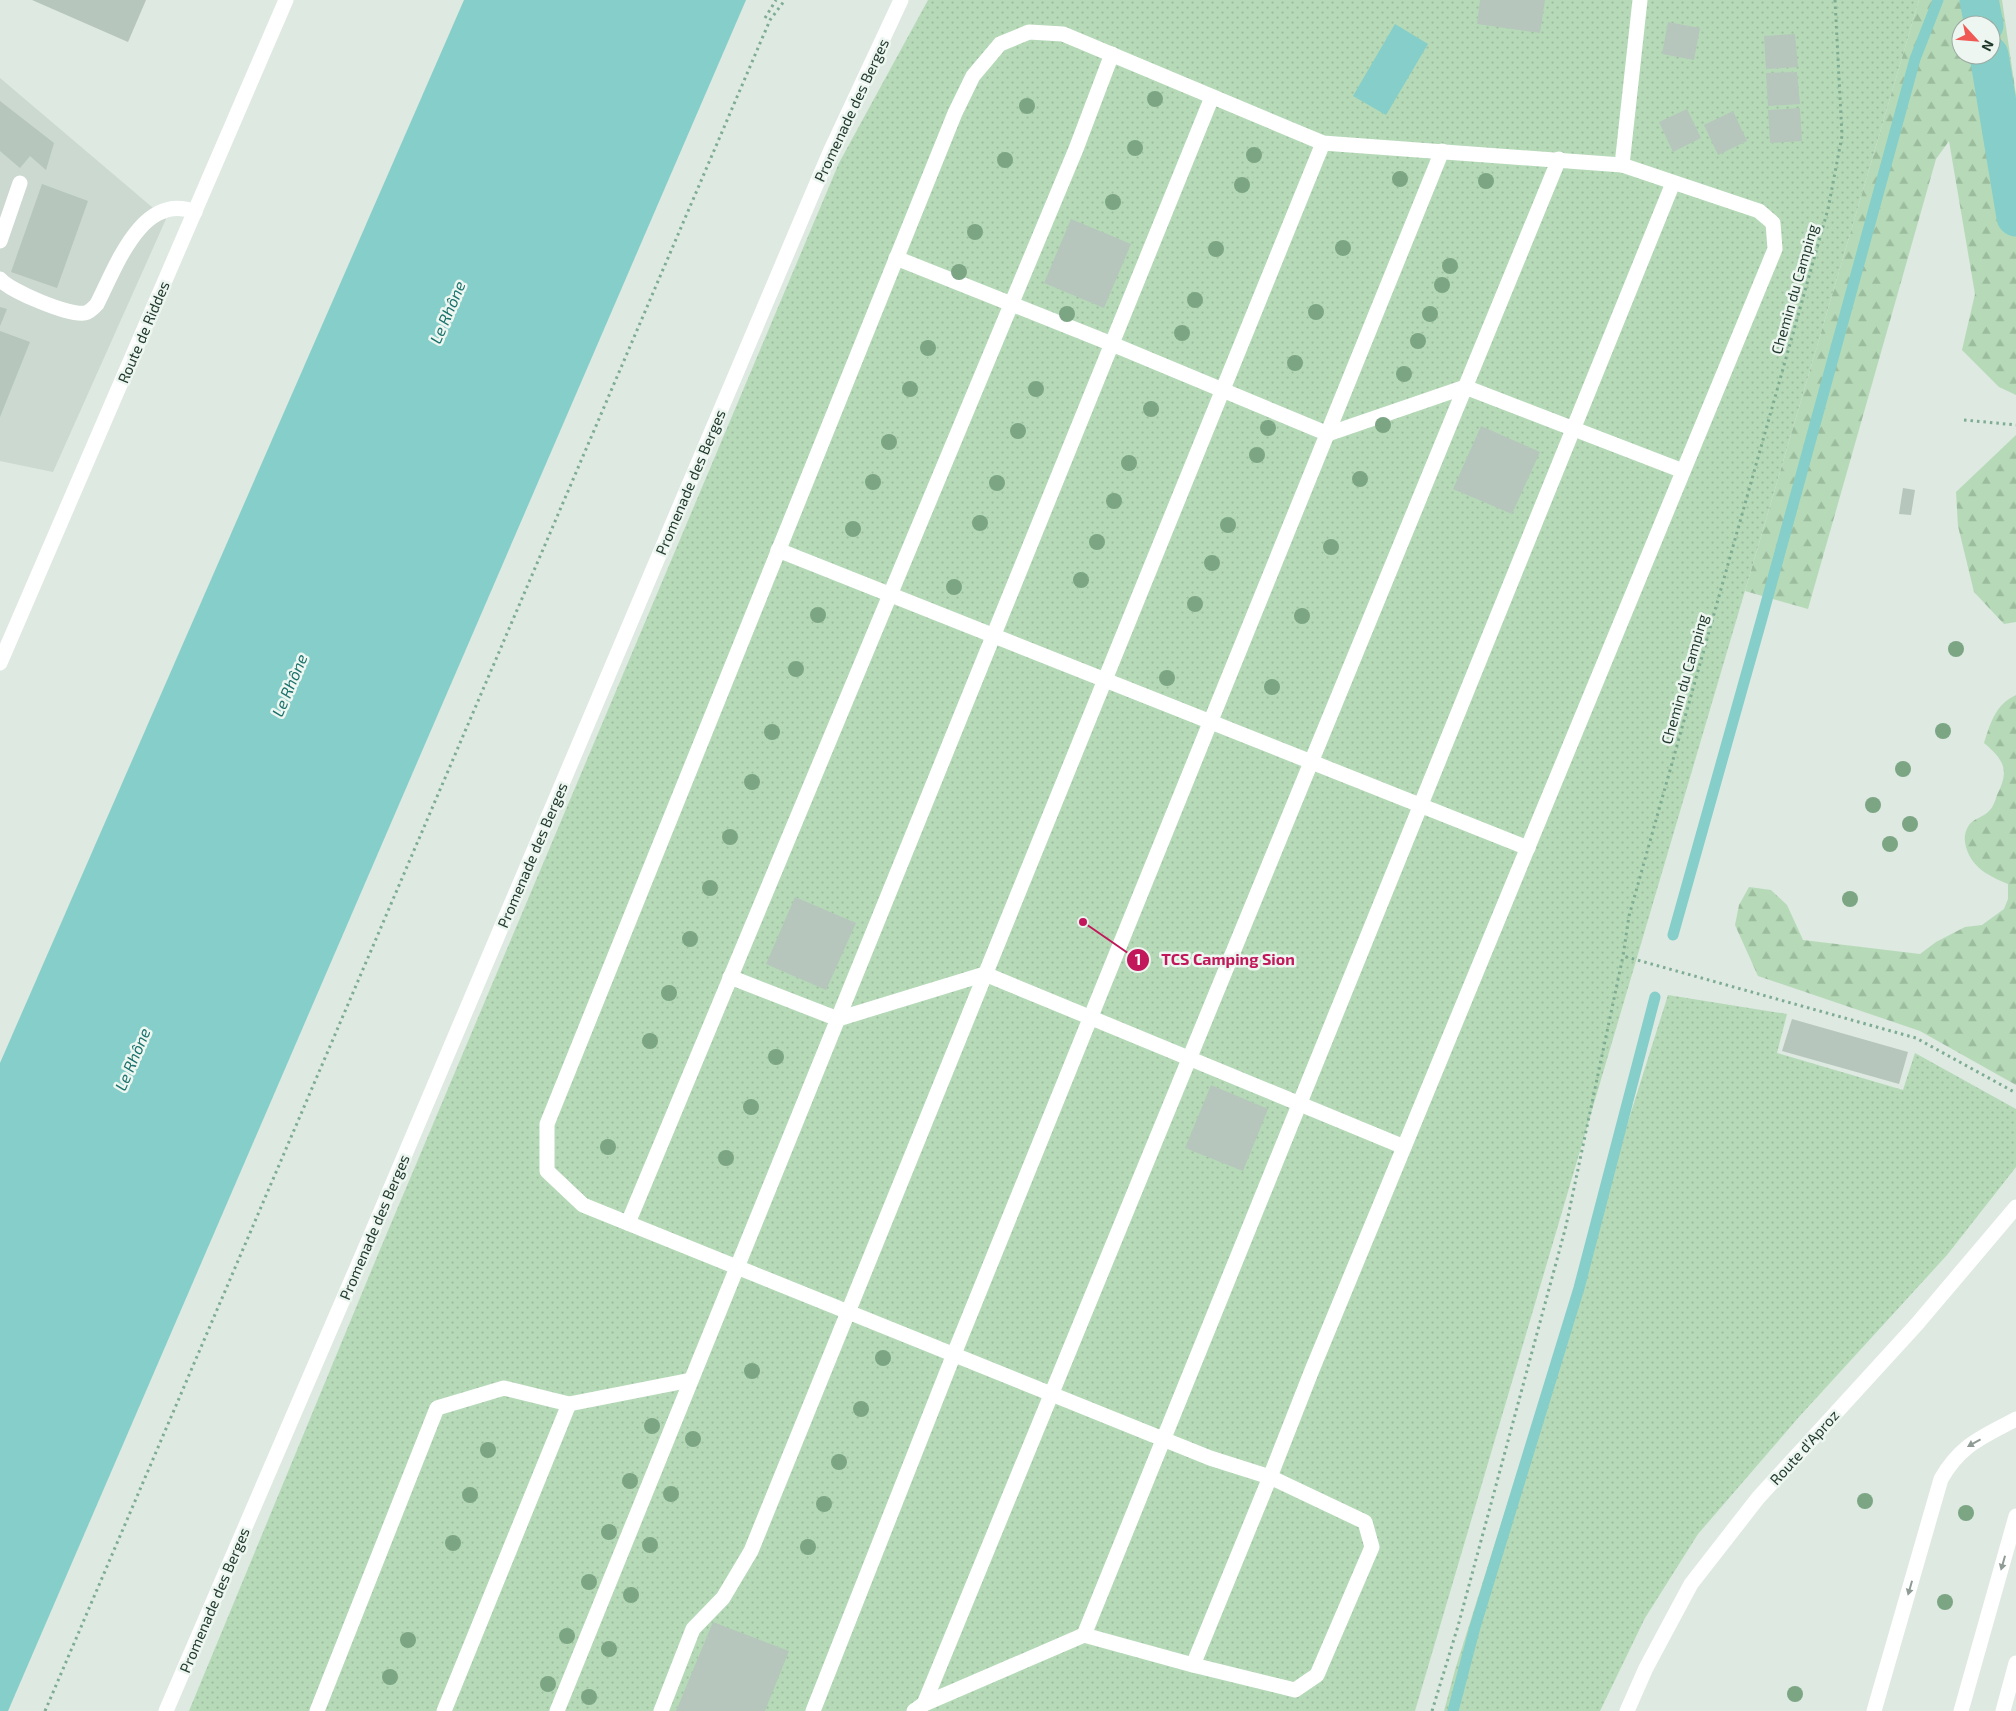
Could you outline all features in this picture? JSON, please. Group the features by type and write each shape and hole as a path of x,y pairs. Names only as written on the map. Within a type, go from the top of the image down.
{"street":[{"name":"Route de Riddes","path":"0,663 286,0"},
{"name":"Promenade des Berges","path":"166,1711 363,1253 830,152 902,0"},
{"path":"1622,165 1640,0"},
{"path":"919,1707 1084,1635 1193,1665 1295,1690 1317,1674 1372,1547 1365,1522 1270,1477 1210,1458 583,1205 547,1171 547,1124 962,98 973,76 1000,44 1028,32 1063,34 1323,143 1622,165 1759,211 1772,223 1775,249 1312,1370 1270,1477 1193,1665"},
{"path":"628,1223 1076,149 1112,54"},
{"path":"557,1711 1212,97"},
{"path":"661,1711 693,1629 723,1598 751,1551 1323,143"},
{"path":"813,1711 954,1354 1442,152"},
{"path":"919,1707 1051,1394 1559,159"},
{"path":"0,241 20,183"},
{"path":"1084,1635 1673,183"},
{"path":"0,279 3,283 20,292 68,311 84,313 91,310 97,304 125,249 136,232 152,216 168,208 185,208 195,212"},
{"path":"896,258 1224,389 1328,434 1465,387 1684,471"},
{"path":"778,550 1528,848"},
{"path":"730,977 838,1019 985,974 1404,1148"},
{"name":"Route d'Aproz","path":"1627,1711 1646,1668 1691,1584 1733,1529 1758,1498 1917,1324 2016,1207"},
{"path":"317,1711 437,1408 504,1388 569,1404 691,1380"},
{"path":"444,1711 569,1404"},
{"path":"1874,1711 1941,1479 1950,1463 1966,1447 2016,1419"},
{"path":"1960,1711 2016,1516"},
{"path":"2003,1711 2016,1663"}],"path":[{"path":"765,18 776,0"},
{"path":"45,1711 766,29 770,20 786,0"},
{"name":"Chemin du Camping","path":"1432,1711 1463,1607 1566,1226 1623,956 1629,916 1828,208 1842,136 1835,0"},
{"path":"1964,420 2016,425"},
{"path":"1623,956 1916,1038 2016,1093"}],"shaded area":[{"path":"0,78 166,219 53,472 0,461"}],"green space":[{"path":"928,0 1919,0 1415,1711 189,1711 379,1252 839,163"},
{"path":"1919,0 2002,0 2016,95 2016,395 1999,387 1962,350 1975,294 1949,141 1936,159 1808,609 1745,591"},
{"path":"2016,435 2016,622 2004,624 1974,592 1958,526 1956,492"},
{"path":"2016,695 2016,1085 1920,1031 1758,976 1735,925 1739,905 1749,887 1771,890 1787,905 1803,940 1920,954 1936,942 1965,927 1982,925 2004,909 2008,899 2008,884 1994,878 1972,861 1965,844 1965,836 1967,828 1971,823 1986,814 1994,804 2001,786 2004,772 2003,766 1996,755 1984,743 1998,709"},
{"path":"1668,995 1787,1014 1777,1053 1903,1090 1915,1053 2016,1109 2016,1167 1947,1255 1798,1418 1698,1534 1645,1618 1600,1711 1444,1711 1455,1670"}],"water":[{"name":"Le Rhône","path":"464,0 746,0 8,1711 0,1711 0,1063"},
{"path":"1395,24 1428,44 1386,115 1353,96"}],"building":[{"path":"32,0 146,0 128,42"},
{"path":"1480,0 1545,0 1540,33 1477,24"},
{"path":"1668,22 1700,28 1694,60 1662,54"},
{"path":"1795,34 1798,67 1766,69 1764,36"},
{"path":"1797,72 1800,104 1768,106 1766,73"},
{"path":"0,101 54,143 46,170 30,156 20,168 0,151"},
{"path":"1800,108 1802,141 1770,143 1768,110"},
{"path":"1687,109 1701,138 1673,152 1659,122"},
{"path":"1733,111 1747,141 1718,155 1704,125"},
{"path":"42,184 88,201 57,288 11,272"},
{"path":"1071,219 1131,244 1104,308 1044,283"},
{"path":"0,307 7,309 0,326"},
{"path":"0,331 30,342 0,417"},
{"path":"1481,426 1540,452 1512,514 1453,489"},
{"path":"1903,488 1915,490 1911,515 1899,514"},
{"path":"795,897 856,923 826,990 766,964"},
{"path":"1792,1019 1908,1052 1899,1084 1782,1051"},
{"path":"1211,1085 1268,1109 1243,1171 1185,1148"},
{"path":"713,1622 789,1651 765,1711 676,1711"}],"waterway":[{"path":"1673,935 1915,59 1938,0"},
{"path":"1979,0 1982,15"},
{"path":"1991,65 2016,217"},
{"path":"1453,1711 1475,1627 1579,1288 1655,997"}],"place":[{"name":"TCS Camping Sion","path":"1083,922"}]}
